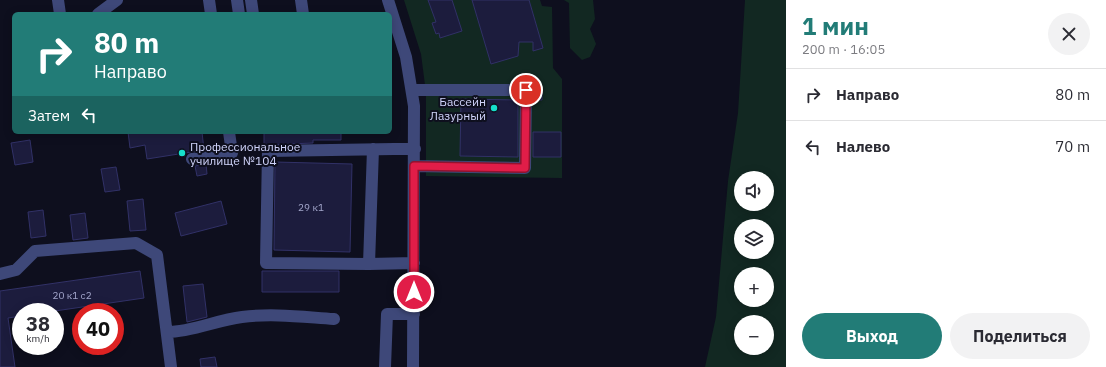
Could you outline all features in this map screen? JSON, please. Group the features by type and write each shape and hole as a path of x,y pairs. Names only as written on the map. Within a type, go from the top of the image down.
{"street":[{"path":"58,0 60,12"},
{"path":"101,8 117,0"},
{"path":"210,0 212,12"},
{"path":"237,0 239,12"},
{"path":"251,0 253,12"},
{"path":"301,0 303,12"},
{"path":"388,0 392,12"},
{"path":"392,12 406,56 412,90 415,149 413,367"},
{"path":"412,90 526,90 525,168 414,166"},
{"path":"192,159 232,152 229,134"},
{"path":"369,264 373,149"},
{"path":"414,264 266,263 268,151 415,149"},
{"path":"0,274 16,270 35,251 136,243 157,255 171,367"},
{"path":"167,332 182,332 240,317 273,314 334,319"},
{"path":"385,367 387,314 414,314"}],"green space":[{"path":"404,0 540,0 542,6 552,7 553,68 562,79 562,178 426,176 426,85 421,54"},
{"path":"564,0 593,0 595,19 590,29 596,44 590,57 582,60 570,48 569,3"},
{"path":"745,0 786,0 786,367 705,367 716,317 728,181 738,113"}],"building":[{"path":"428,0 452,0 462,31 440,38 439,33 436,34 432,23 436,22"},
{"path":"472,0 529,0 543,48 533,51 533,42 519,42 518,56 491,64"},
{"path":"534,91 542,91 542,100 534,100"},
{"path":"461,99 518,100 518,157 460,156"},
{"path":"533,132 561,132 561,157 533,157"},
{"path":"128,134 202,134 204,150 147,159 145,145 130,148"},
{"path":"264,134 341,134 341,140 313,140 313,143 264,145"},
{"path":"30,140 33,162 15,165 11,143"},
{"path":"275,162 352,164 350,252 274,250"},
{"path":"206,164 207,174 197,176 195,166"},
{"path":"116,167 120,190 105,192 101,169"},
{"path":"143,199 146,230 130,231 127,201"},
{"path":"221,201 227,224 181,236 175,213"},
{"path":"43,210 46,236 31,238 28,212"},
{"path":"85,213 88,238 73,240 70,215"},
{"path":"140,271 144,298 110,303 72,303 72,308 64,310 64,303 12,303 12,317 8,318 12,355 13,355 15,367 0,367 0,291"},
{"path":"262,271 339,271 339,292 262,292"},
{"path":"203,284 207,317 187,322 183,286"},
{"path":"215,357 217,367 201,367 200,359"}],"place":[{"name":"Бассейн Лазурный","path":"494,108"},
{"name":"Профессиональное училище №104","path":"182,153"}],"route":[{"path":"414,292 414,166 525,168 526,90"}]}
